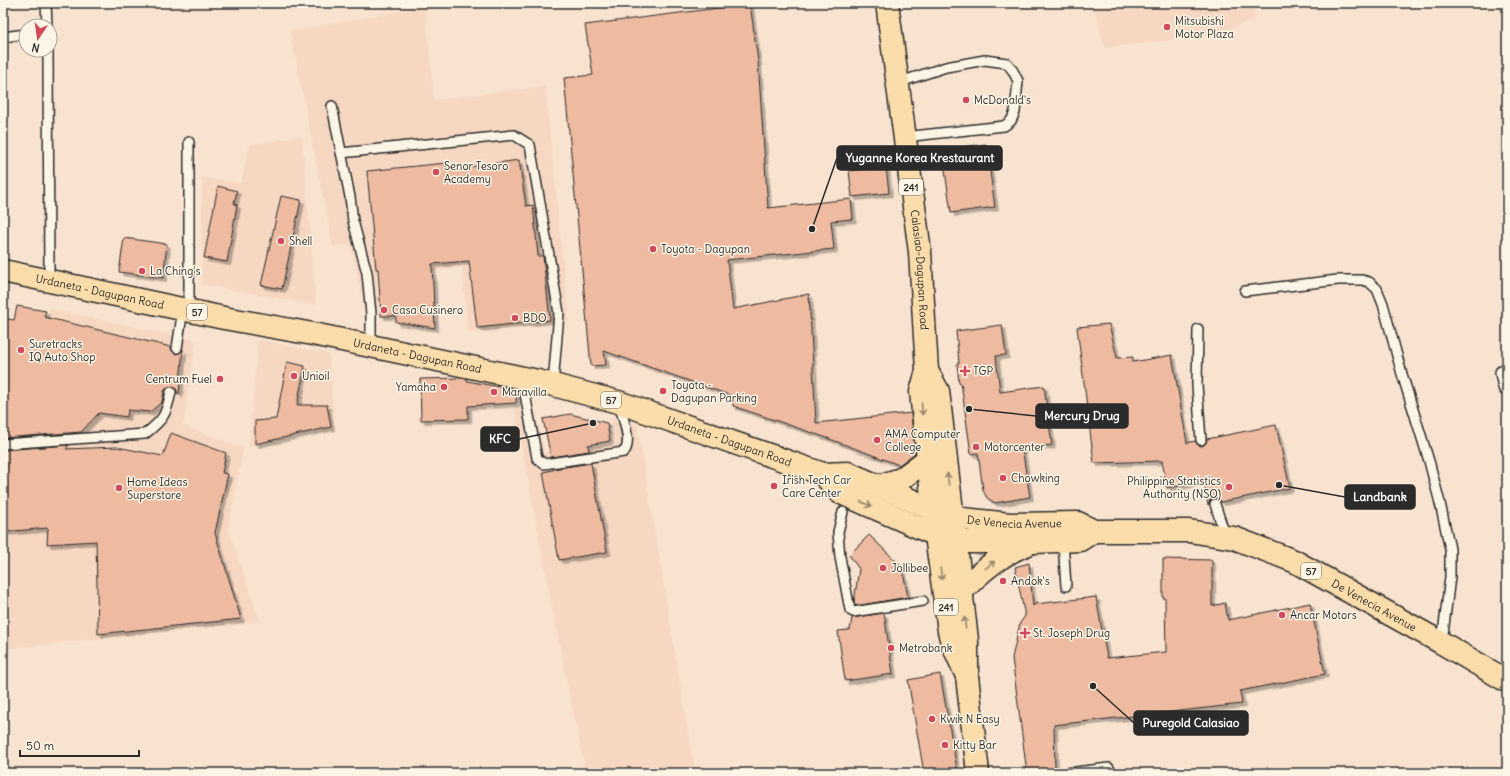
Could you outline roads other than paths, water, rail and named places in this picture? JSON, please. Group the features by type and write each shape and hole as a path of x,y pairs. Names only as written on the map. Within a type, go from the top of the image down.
{"main road":[{"name":"Calasiao-Dagupan Road","path":"887,3 920,252 927,371 921,392 928,459 943,514 957,542"},
{"name":"Urdaneta - Dagupan Road","path":"3,271 186,310 371,346 553,385 618,402 823,474 848,473 943,514"},
{"name":"Calasiao-Dagupan Road","path":"927,371 938,391 943,514"},
{"path":"879,486 901,479 928,459"},
{"name":"Urdaneta - Dagupan Road","path":"823,474 839,492 936,535"},
{"name":"De Venecia Avenue","path":"943,514 1010,524 1078,523 1094,531 1189,531 1226,536 1294,562 1442,643 1507,681"},
{"name":"241","path":"943,514 936,535 949,631 952,643 967,676"},
{"name":"De Venecia Avenue","path":"936,535 957,542 1034,542 1080,540 1094,531"},
{"name":"241","path":"957,542 967,640 967,676 978,773"},
{"path":"961,592 980,573 995,561 1012,550 1034,542"}],"lane":[{"path":"46,3 47,18"},
{"path":"3,37 18,35"},
{"path":"48,58 49,280"},
{"path":"897,83 946,67 985,60 1007,64 1014,71 1018,81 1015,112 1011,121 1004,126 904,137"},
{"path":"332,106 353,221 366,273 371,314 371,346"},
{"path":"341,153 514,136 530,144 559,313 553,385"},
{"path":"177,348 186,310 189,142"},
{"path":"1245,291 1338,280 1362,280 1369,282 1377,289 1383,304 1402,374 1429,461 1450,549 1450,577 1442,643"},
{"path":"1198,329 1197,385 1201,440"},
{"path":"522,378 537,458 544,464 624,452 628,448 628,440 618,402"},
{"path":"3,444 145,434 161,422 167,411 171,392"},
{"path":"1215,504 1226,536"},
{"path":"843,512 838,532 840,557 850,610 853,612 922,601"},
{"path":"1063,540 1066,586"},
{"path":"1068,773 1109,768"}],"place":[{"name":"Mitsubishi Motor Plaza","path":"1167,27"},
{"name":"McDonald's","path":"966,100"},
{"name":"Senor Tesoro Academy","path":"436,172"},
{"name":"Yuganne Korea Krestaurant","path":"812,229"},
{"name":"Shell","path":"281,241"},
{"name":"Toyota - Dagupan","path":"653,249"},
{"name":"La Ching's","path":"142,271"},
{"name":"Casa Cusinero","path":"384,310"},
{"name":"BDO","path":"515,318"},
{"name":"Suretracks IQ Auto Shop","path":"21,350"},
{"name":"TGP","path":"965,371"},
{"name":"Unioil","path":"294,376"},
{"name":"Centrum Fuel","path":"220,379"},
{"name":"Yamaha","path":"444,387"},
{"name":"Toyota - Dagupan Parking","path":"663,391"},
{"name":"Maravilla","path":"494,392"},
{"name":"Mercury Drug","path":"969,409"},
{"name":"KFC","path":"593,423"},
{"name":"AMA Computer College","path":"877,440"},
{"name":"Motorcenter","path":"976,447"},
{"name":"Chowking","path":"1003,478"},
{"name":"Landbank","path":"1279,485"},
{"name":"Irish Tech Car Care Center","path":"774,486"},
{"name":"Philippine Statistics Authority (NSO)","path":"1229,487"},
{"name":"Home Ideas Superstore","path":"119,488"},
{"name":"Jollibee","path":"883,568"},
{"name":"Andok's","path":"1003,581"},
{"name":"Ancar Motors","path":"1282,615"},
{"name":"St. Joseph Drug","path":"1025,633"},
{"name":"Metrobank","path":"891,648"},
{"name":"Puregold Calasiao","path":"1093,686"},
{"name":"Kwik N Easy","path":"932,719"},
{"name":"Kitty Bar","path":"945,745"}]}
